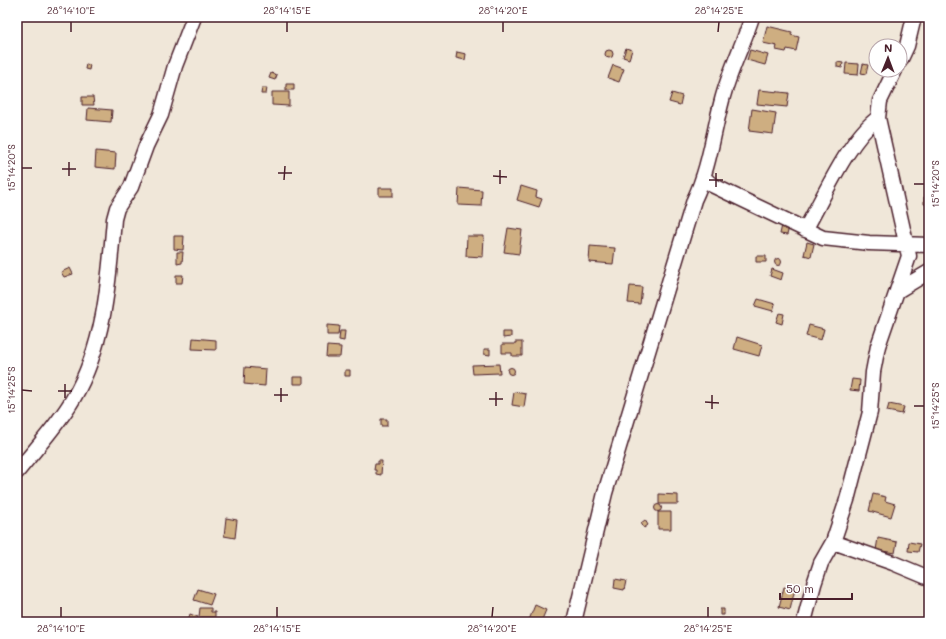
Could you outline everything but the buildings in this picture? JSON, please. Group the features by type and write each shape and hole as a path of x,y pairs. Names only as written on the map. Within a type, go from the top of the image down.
{"street":[{"path":"17,472 72,400 81,383 93,350 108,290 114,219 117,208 131,187 146,146 161,114 175,66 194,17"},
{"path":"574,622 605,493 715,135 722,99 752,17"},
{"path":"908,39 914,17"},
{"path":"804,622 821,563 833,542 848,500 870,412 873,372 881,336 899,290 909,256 878,118 880,101 891,78"},
{"path":"804,230 855,142 868,125 878,118"},
{"path":"702,177 712,185 823,238 907,245 929,245"},
{"path":"899,290 929,272"},
{"path":"833,542 893,563 929,578"}]}
